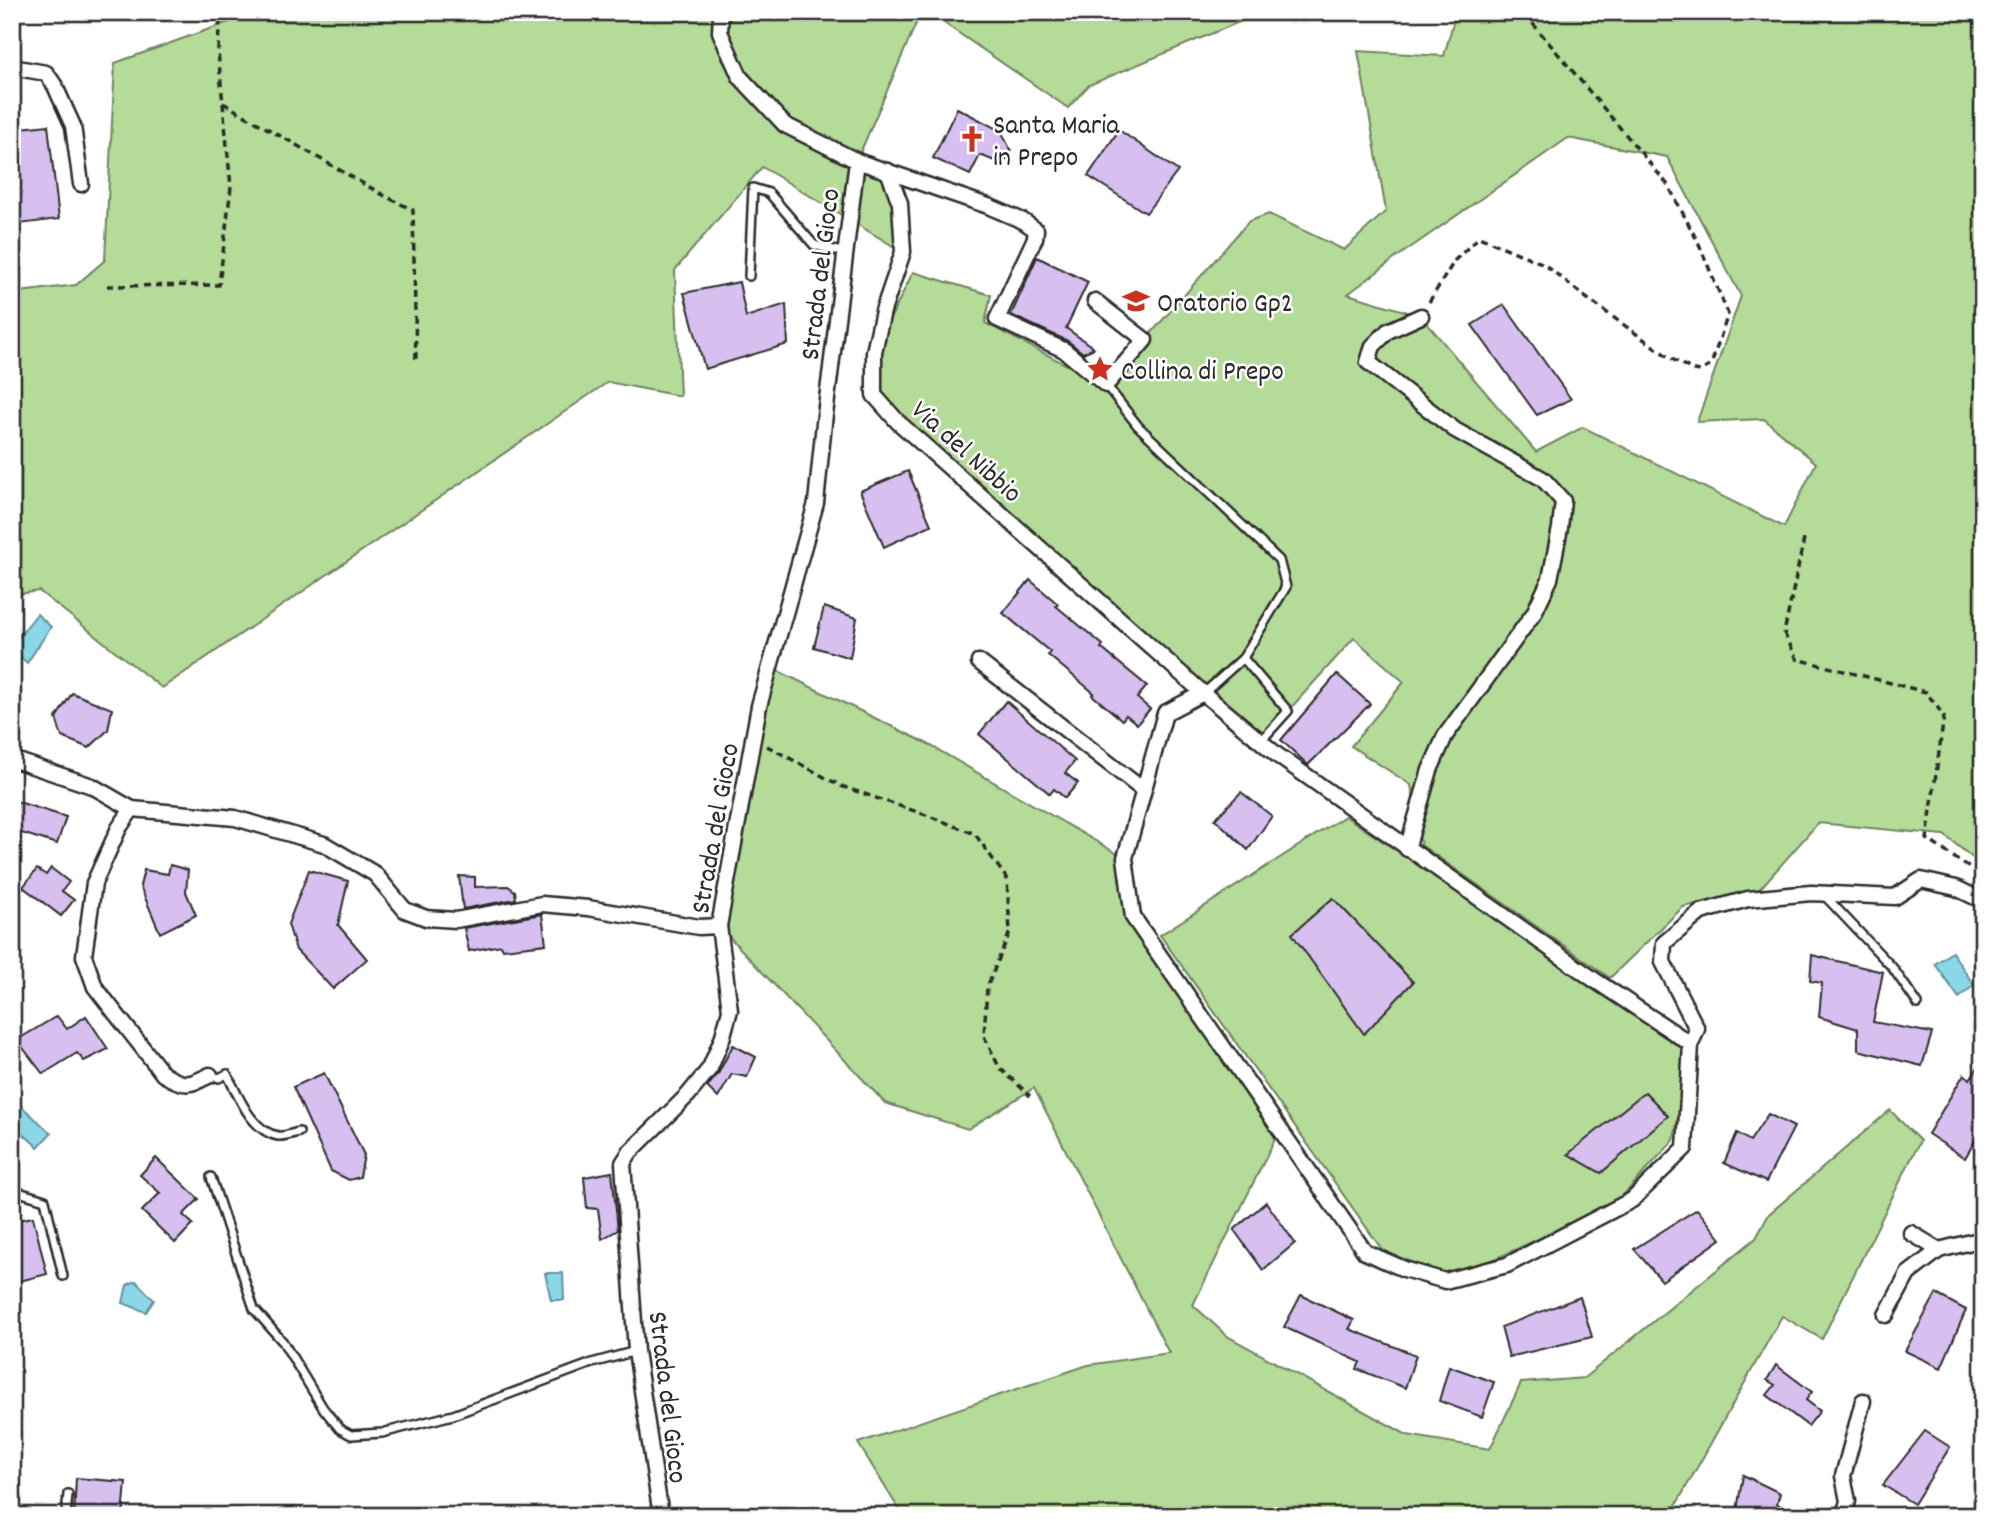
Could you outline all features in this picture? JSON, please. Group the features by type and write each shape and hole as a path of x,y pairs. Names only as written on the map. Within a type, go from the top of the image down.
{"street":[{"path":"721,12 720,32 740,77 785,124 857,161 988,206 1023,221 1035,230 1035,238 997,319 1064,350 1106,385 1145,340 1095,301"},
{"path":"12,67 46,73 55,86 73,125 81,184"},
{"name":"Strada del Gioco","path":"661,1516 636,1351 623,1163 630,1152 710,1068 730,1010 719,926 759,706 816,503 857,161"},
{"name":"Via del Nibbio","path":"888,171 900,204 903,252 883,311 874,352 874,395 898,422 1203,693 1261,741 1407,849 1691,1044"},
{"path":"1407,849 1430,770 1445,736 1534,612 1550,579 1563,500 1543,479 1455,430 1368,362 1373,346 1388,331 1421,316"},
{"path":"979,662 1143,790"},
{"path":"1203,693 1165,713 1125,858 1133,917 1365,1252 1404,1269 1446,1280 1507,1265 1632,1200 1685,1148 1691,1044 1697,1028 1663,962 1664,943 1701,912 1748,899 1811,892 1895,897 1922,880 1956,888 1983,901"},
{"path":"12,759 92,786 132,809 235,818 324,844 375,874 405,910 426,918 456,920 542,904 588,908 699,927 719,926"},
{"path":"132,809 118,828 94,883 84,956 89,974 94,987 163,1074 177,1082 194,1083 211,1074"},
{"path":"1911,1233 1939,1250"},
{"path":"1886,1315 1908,1274 1939,1250 1983,1239"},
{"path":"1844,1516 1848,1501 1843,1476 1863,1401"}],"lane":[{"path":"749,276 754,188 769,193 814,245 845,253"},
{"path":"1106,385 1138,426 1279,559 1286,587 1242,658 1203,693"},
{"path":"1242,658 1288,711 1261,741"},
{"path":"1822,893 1892,967 1918,1004"},
{"path":"211,1074 219,1078 227,1074 244,1108 260,1127 279,1137 299,1132"},
{"path":"211,1177 254,1309 283,1342 323,1408 340,1429 351,1434 382,1433 453,1415 592,1363 636,1351"},
{"path":"12,1190 45,1200 63,1276"},
{"path":"66,1516 68,1494"}],"path":[{"path":"107,286 219,285 231,187 218,52 219,27 223,12"},
{"path":"1421,316 1455,260 1479,237 1544,264 1670,358 1693,370 1701,371 1711,365 1728,314 1699,244 1668,185 1523,12"},
{"path":"223,103 413,210 416,362"},
{"path":"1804,539 1784,633 1797,659 1926,692 1944,716 1927,839 1983,877"},
{"path":"753,739 841,786 975,834 1007,879 1010,932 987,987 984,1036 999,1067 1030,1096"}],"green space":[{"path":"243,12 921,12 857,160 888,171 903,252 762,167 675,270 680,396 608,382 162,688 39,591 12,595 12,293 76,285 105,260 115,63 243,17"},
{"path":"928,12 1263,12 1089,85 1068,108"},
{"path":"1456,12 1983,12 1983,866 1944,835 1818,823 1758,891 1683,907 1610,978 1421,845 1411,785 1351,746 1404,682 1354,638 1261,741 874,395 874,352 913,272 991,295 985,323 1106,385 1249,221 1269,214 1344,250 1386,211 1358,51 1444,56","holes":["1568,138 1667,157 1741,296 1697,422 1764,419 1816,463 1784,527 1583,427 1536,452 1421,316 1348,294"]},
{"path":"770,667 926,743 1125,858 1133,917 1280,1129 1193,1305 1227,1336 1407,1435 1490,1449 1521,1383 1584,1378 1756,1238 1769,1214 1890,1110 1920,1141 1822,1339 1782,1316 1670,1516 903,1516 858,1443 1088,1365 1169,1353 1034,1088 968,1129 885,1103 719,926"},
{"path":"1345,816 1691,1047 1674,1140 1616,1203 1454,1278 1383,1251 1160,935"}],"water":[{"path":"37,614 51,627 27,663 12,650 12,645"},
{"path":"1952,952 1974,985 1959,998 1935,964"},
{"path":"20,1105 51,1133 38,1147 12,1124 12,1112"},
{"path":"545,1273 563,1273 564,1300 551,1300"},
{"path":"136,1281 154,1300 146,1312 123,1303 127,1285"}],"building":[{"name":"Santa Maria in Prepo","path":"957,108 1001,131 1011,151 1007,159 997,162 980,155 970,175 933,158"},
{"path":"48,125 59,219 20,224 12,156 12,129"},
{"path":"1119,130 1178,171 1146,213 1088,176"},
{"path":"1037,257 1088,282 1066,328 1094,348 1083,353 1068,341 1011,315"},
{"path":"739,282 746,317 786,304 788,344 705,369 684,293"},
{"path":"1504,305 1571,399 1537,415 1472,325"},
{"path":"908,471 931,525 884,547 860,491"},
{"path":"1030,580 1058,604 1056,606 1103,645 1101,648 1147,686 1137,698 1150,709 1137,724 1126,715 1122,720 1048,655 1050,652 1003,613"},
{"path":"824,607 857,618 850,658 814,647"},
{"path":"1337,674 1370,704 1308,765 1281,740"},
{"path":"72,693 112,709 108,730 89,748 62,737 56,718"},
{"path":"1006,701 1075,761 1065,773 1078,783 1065,798 1054,789 1050,794 979,734"},
{"path":"1241,792 1272,816 1248,850 1215,819"},
{"path":"12,800 66,817 57,844 12,830"},
{"path":"170,865 188,870 186,892 196,915 160,933 140,886 144,870 168,874"},
{"path":"51,868 69,882 62,891 74,900 61,916 23,887 37,869 46,875"},
{"path":"309,870 348,881 338,925 367,959 333,989 296,950 288,924"},
{"path":"459,876 475,877 475,887 508,886 515,891 516,899 463,909"},
{"path":"1333,898 1413,982 1364,1034 1292,934"},
{"path":"542,914 546,944 503,949 501,945 469,951 464,928"},
{"path":"1812,955 1883,972 1873,1022 1932,1033 1922,1066 1858,1050 1858,1029 1819,1017 1822,983 1810,981"},
{"path":"57,1016 67,1029 86,1016 108,1049 84,1061 77,1053 43,1074 17,1040"},
{"path":"733,1045 756,1057 747,1077 732,1074 718,1098 707,1087 718,1074"},
{"path":"1983,1060 1983,1127 1965,1158 1928,1134 1964,1074 1970,1079"},
{"path":"324,1073 364,1155 360,1177 349,1180 331,1171 293,1087"},
{"path":"1645,1092 1668,1116 1601,1173 1568,1154"},
{"path":"1768,1114 1794,1127 1766,1182 1724,1163 1737,1133 1750,1141"},
{"path":"156,1158 199,1199 183,1215 193,1224 175,1243 142,1211 160,1193 140,1175"},
{"path":"612,1172 618,1230 602,1239 598,1209 587,1208 584,1177"},
{"path":"1266,1202 1295,1243 1263,1270 1234,1230"},
{"path":"1697,1209 1721,1239 1662,1281 1634,1249"},
{"path":"33,1217 47,1274 12,1283 12,1221"},
{"path":"1936,1294 1966,1310 1941,1368 1905,1351"},
{"path":"1301,1295 1354,1320 1349,1329 1416,1355 1405,1388 1357,1369 1360,1362 1284,1327"},
{"path":"1580,1297 1592,1337 1509,1357 1501,1327"},
{"path":"1776,1365 1812,1392 1806,1400 1820,1411 1808,1426 1767,1395 1775,1385 1767,1380"},
{"path":"1449,1366 1494,1382 1482,1417 1439,1401"},
{"path":"1925,1431 1950,1447 1914,1504 1883,1485"},
{"path":"1743,1475 1780,1493 1777,1504 1799,1516 1746,1516 1737,1510"},
{"path":"76,1478 126,1482 123,1516 74,1516"}],"place":[{"name":"Santa Maria in Prepo","path":"972,139"},
{"name":"Oratorio Gp2","path":"1136,301"},
{"name":"Collina di Prepo","path":"1100,369"}]}
